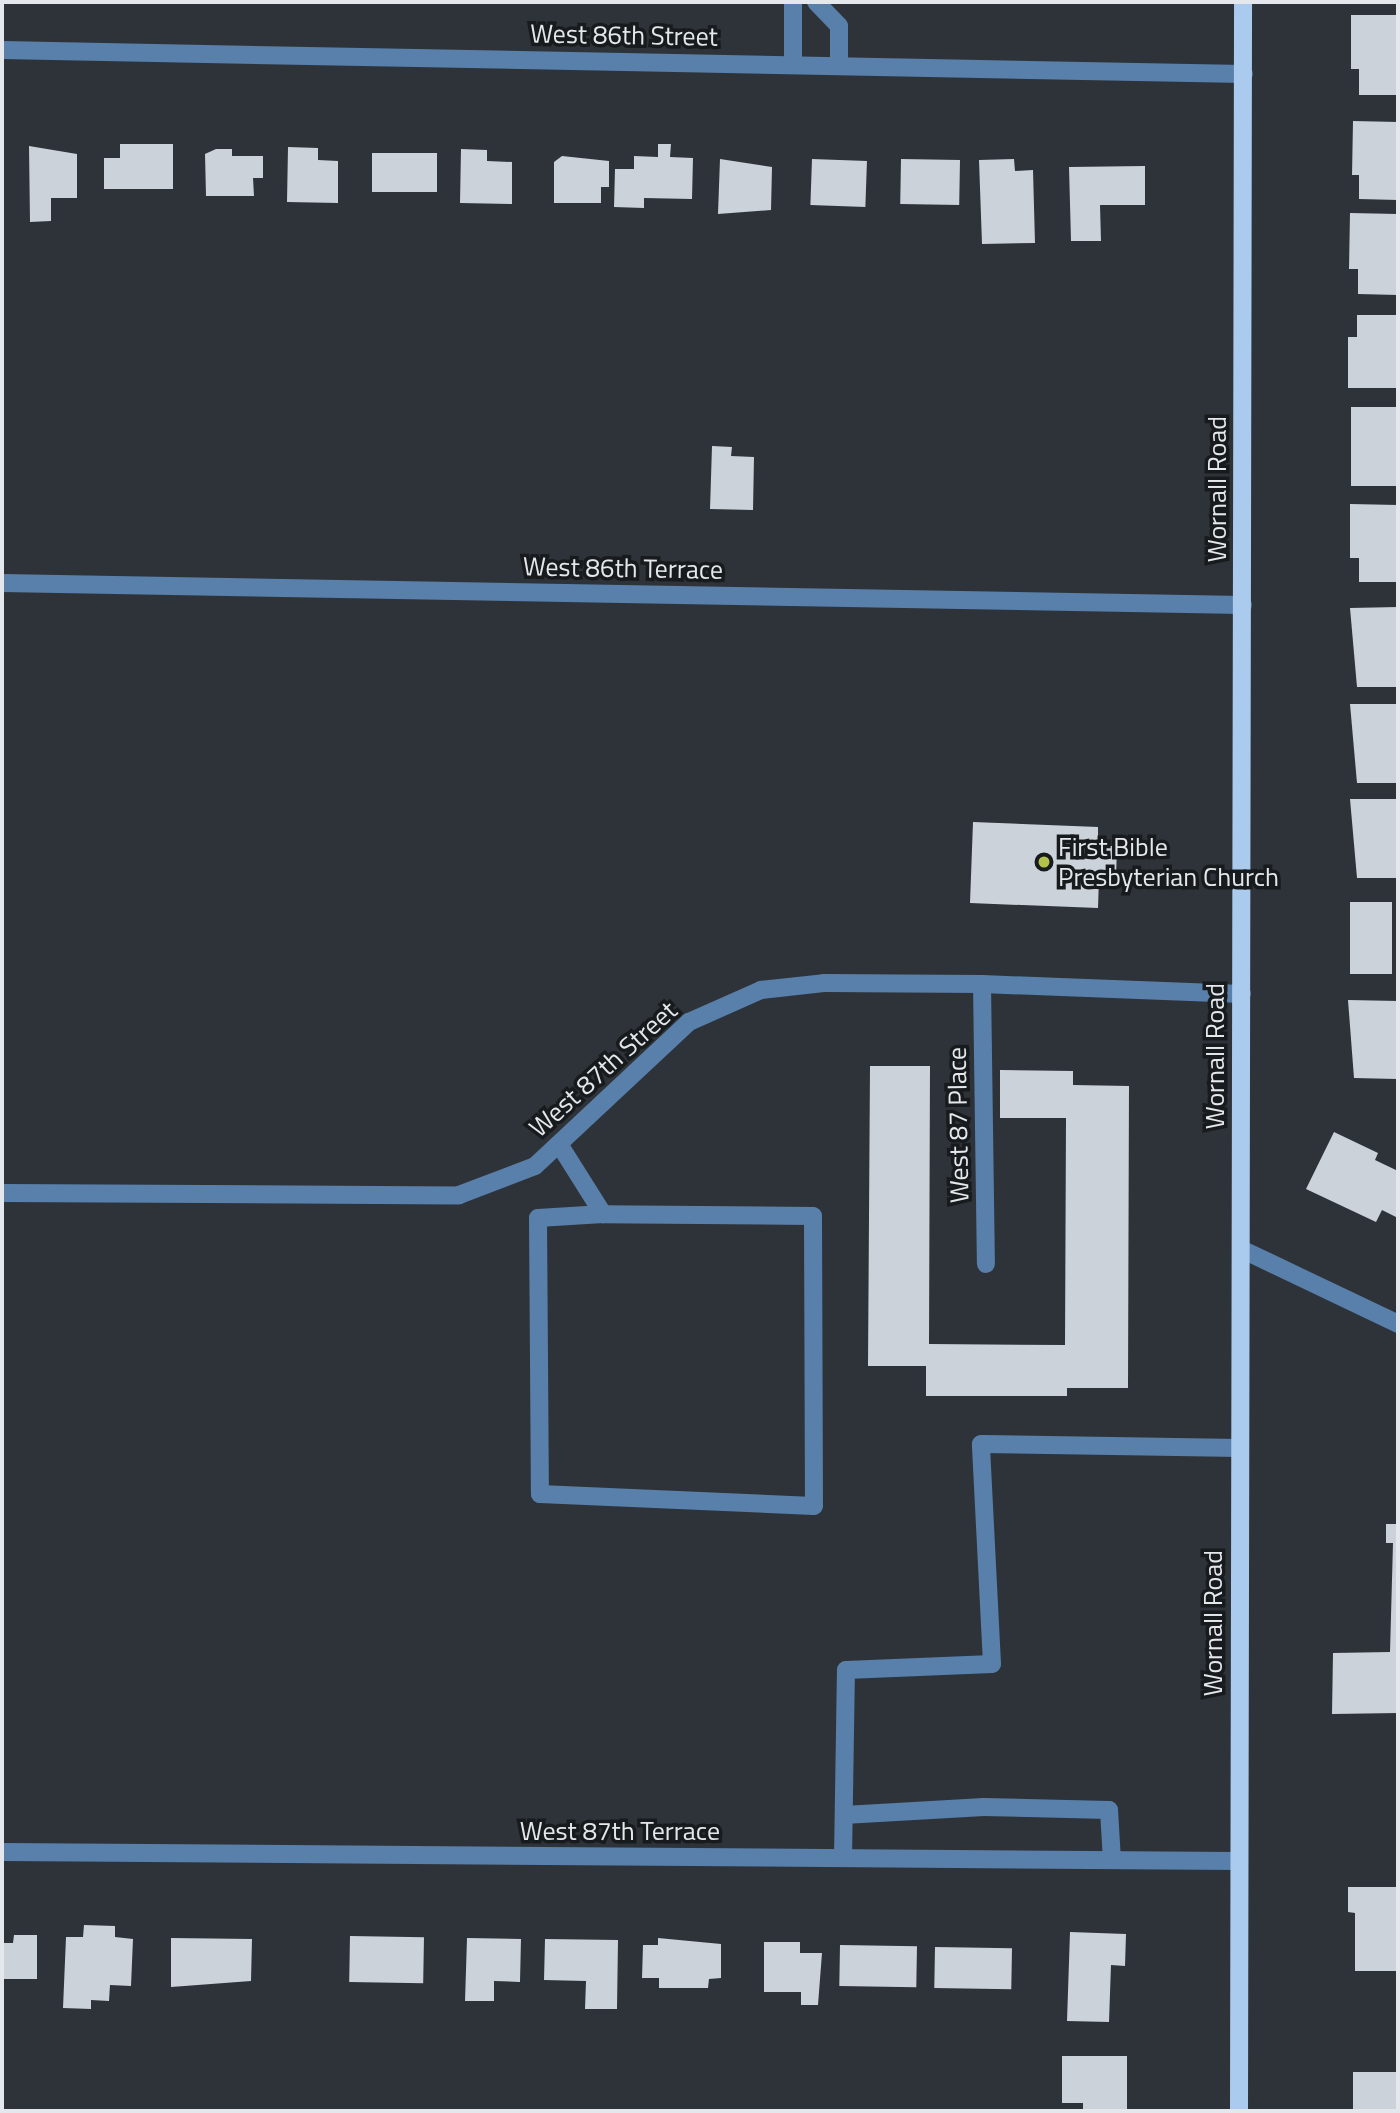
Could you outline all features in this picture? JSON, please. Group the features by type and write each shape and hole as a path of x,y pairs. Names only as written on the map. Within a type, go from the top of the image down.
{"main road":[{"name":"Wornall Road","path":"1239,2111 1243,2"}],"street":[{"path":"793,2 793,65"},
{"path":"816,2 839,26 839,66"},
{"name":"West 86th Street","path":"2,50 1244,74"},
{"name":"West 86th Terrace","path":"2,583 1243,605"},
{"name":"West 87th Street","path":"2,1193 459,1195 535,1166 689,1022 761,990 824,983 982,984 1242,994"},
{"name":"West 87 Place","path":"982,984 986,1264"},
{"path":"559,1144 603,1214"},
{"path":"603,1214 813,1216 814,1506 540,1494 538,1218 603,1214"},
{"path":"1241,1249 1398,1324"},
{"path":"843,1858 846,1670 992,1664 981,1444 1240,1448"},
{"path":"844,1815 984,1807 1109,1810 1112,1860"},
{"name":"West 87th Terrace","path":"2,1852 1239,1861"}],"building":[{"path":"1351,15 1398,15 1398,95 1359,95 1359,69 1351,69"},
{"path":"1353,121 1398,122 1398,200 1359,199 1359,175 1352,175"},
{"path":"120,144 173,144 173,189 104,189 104,158 120,158"},
{"path":"658,144 671,144 670,157 693,158 692,199 644,198 644,208 614,207 615,169 634,169 634,156 658,157"},
{"path":"29,146 77,154 77,198 51,198 51,221 30,222"},
{"path":"288,147 318,148 318,160 338,161 338,203 287,202"},
{"path":"216,149 232,149 232,156 263,156 263,178 253,178 254,196 206,196 205,154"},
{"path":"461,149 487,150 487,161 512,162 512,204 460,203"},
{"path":"372,153 437,153 437,192 372,192"},
{"path":"562,156 609,161 609,187 601,187 601,203 554,203 554,162"},
{"path":"720,159 772,167 771,210 718,214"},
{"path":"812,159 867,161 865,207 810,205"},
{"path":"901,159 960,160 959,205 900,204"},
{"path":"1014,159 1015,171 1033,170 1035,243 982,244 979,160"},
{"path":"1145,166 1145,205 1100,205 1101,241 1071,241 1069,167"},
{"path":"1350,213 1398,214 1398,295 1358,294 1358,269 1349,269"},
{"path":"1357,315 1398,315 1398,388 1348,388 1348,337 1357,337"},
{"path":"1351,407 1398,407 1398,486 1351,486"},
{"path":"712,446 732,447 731,456 754,457 753,510 710,509"},
{"path":"1350,504 1398,505 1398,582 1359,582 1359,558 1350,558"},
{"path":"1398,607 1398,687 1357,687 1350,608"},
{"path":"1350,704 1398,704 1398,783 1357,783"},
{"path":"1350,799 1398,799 1398,878 1357,878"},
{"name":"First Bible Presbyterian Church","path":"973,822 1098,827 1098,846 1117,846 1116,879 1099,878 1098,908 970,903"},
{"path":"1350,902 1392,902 1392,974 1350,974"},
{"path":"1348,1000 1398,1001 1397,1079 1354,1078"},
{"path":"870,1066 930,1066 929,1344 1065,1345 1066,1118 1000,1118 1000,1070 1073,1071 1073,1085 1129,1086 1128,1388 1067,1388 1067,1396 926,1396 926,1366 868,1366"},
{"path":"1334,1132 1378,1153 1375,1160 1398,1171 1398,1218 1382,1210 1376,1222 1306,1189"},
{"path":"1386,1524 1398,1524 1398,1713 1332,1714 1333,1653 1390,1652 1393,1543 1386,1543"},
{"path":"1348,1887 1398,1887 1398,1971 1355,1971 1355,1913 1348,1912"},
{"path":"84,1925 115,1926 115,1937 133,1939 131,1986 110,1985 109,2001 91,2000 91,2009 63,2008 66,1937 83,1937"},
{"path":"1070,1932 1126,1934 1125,1966 1111,1965 1109,2022 1067,2021"},
{"path":"14,1935 37,1935 37,1979 2,1979 2,1943 13,1943"},
{"path":"350,1936 424,1937 423,1983 349,1982"},
{"path":"171,1938 252,1939 251,1981 171,1987"},
{"path":"467,1938 521,1939 520,1982 494,1981 494,2001 465,2001"},
{"path":"658,1938 721,1944 721,1978 709,1979 708,1988 659,1988 659,1978 642,1978 643,1945 658,1945"},
{"path":"545,1939 618,1940 617,2009 585,2009 586,1981 544,1980"},
{"path":"764,1942 800,1942 800,1953 822,1953 818,2005 801,2005 801,1992 764,1992"},
{"path":"840,1945 917,1946 916,1987 839,1986"},
{"path":"935,1947 1012,1948 1011,1989 934,1988"},
{"path":"1062,2056 1127,2056 1127,2111 1083,2111 1083,2103 1062,2103"},
{"path":"1353,2072 1398,2072 1398,2111 1353,2111"}],"place":[{"name":"First Bible Presbyterian Church","path":"1044,862"}]}
